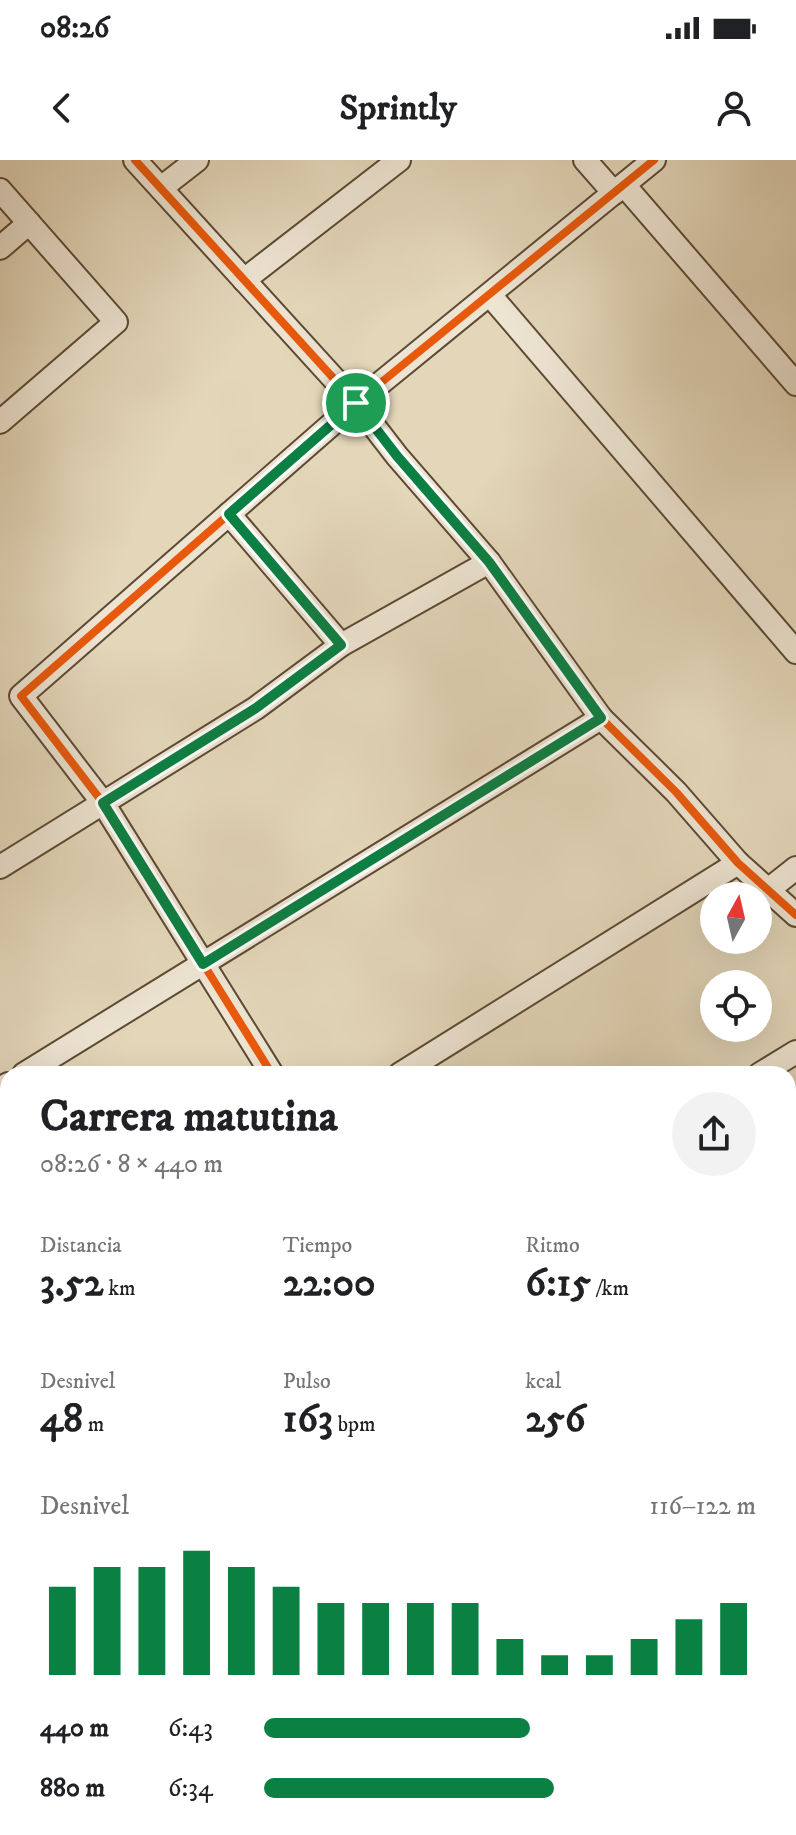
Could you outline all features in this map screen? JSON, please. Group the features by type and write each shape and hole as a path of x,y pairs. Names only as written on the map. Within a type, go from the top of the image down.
{"street":[{"path":"135,160 356,403 397,456 489,562 601,718 676,792 738,863 759,882"},
{"path":"161,188 197,160"},
{"path":"244,280 399,160"},
{"path":"585,160 619,189 796,384"},
{"path":"267,1066 103,803 21,696 356,403 654,160"},
{"path":"0,190 116,322 0,422"},
{"path":"0,248 29,223"},
{"path":"490,295 796,652"},
{"path":"229,514 341,645"},
{"path":"0,867 256,708 341,645 489,562"},
{"path":"37,1066 601,718"},
{"path":"413,1066 738,863"},
{"path":"772,887 796,868"},
{"path":"772,894 796,915"},
{"path":"773,1066 796,1052"}],"cycle path":[{"path":"135,160 356,403 397,456 489,562 601,718 676,792 738,863 796,915"},
{"path":"267,1066 103,803 21,696 356,403 654,160"}],"route":[{"path":"356,403 397,456 489,562 601,718 203,964 103,803 256,708 341,645 229,514 356,403"}]}
